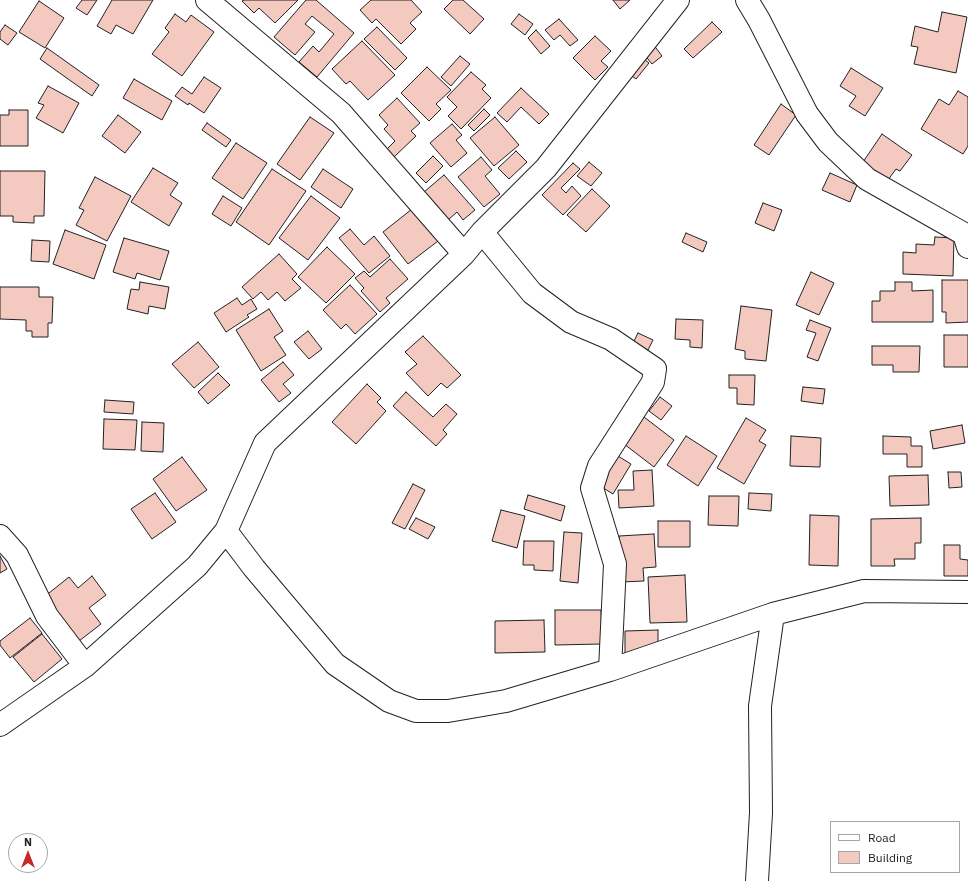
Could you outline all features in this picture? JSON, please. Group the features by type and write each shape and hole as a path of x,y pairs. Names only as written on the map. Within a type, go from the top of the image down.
{"street":[{"path":"206,0 341,113 464,254"},
{"path":"0,725 85,666 197,566 226,531 265,443 464,254 482,232 546,168 678,0"},
{"path":"747,0 759,20 807,114 828,142 867,179 964,234 968,247"},
{"path":"482,232 532,294 571,322 611,339 655,369 653,382 599,466 592,488 615,564 610,670"},
{"path":"226,531 254,568 335,664 389,701 416,711 448,711 506,701 610,670 773,614 864,591 968,592"},
{"path":"0,536 17,555 47,616 85,666"},
{"path":"757,881 761,812 760,706 773,614"}],"building":[{"path":"82,0 97,0 87,15 76,8"},
{"path":"112,0 153,0 133,34 116,25 111,34 97,26"},
{"path":"298,0 275,23 259,8 254,13 242,1"},
{"path":"306,0 316,0 354,33 317,77 299,62 313,46 319,52 334,34 312,16 305,24 315,32 295,55 274,37"},
{"path":"371,0 411,0 422,12 410,23 416,29 401,44 376,19 372,23 360,10"},
{"path":"453,0 463,0 484,19 470,34 444,9"},
{"path":"613,0 630,0 620,9"},
{"path":"39,1 64,18 45,48 19,32"},
{"path":"942,12 967,17 956,73 914,64 918,47 911,46 915,26 938,32"},
{"path":"175,14 186,22 191,15 214,32 182,76 152,54 169,32 165,28"},
{"path":"519,14 533,24 525,35 511,24"},
{"path":"559,19 578,40 570,46 560,35 554,40 545,30"},
{"path":"712,22 722,32 693,58 684,49"},
{"path":"5,25 17,33 8,45 0,39 0,32"},
{"path":"377,27 407,58 395,70 364,39"},
{"path":"536,30 550,46 541,54 528,38"},
{"path":"595,36 611,51 601,61 608,67 595,80 573,58"},
{"path":"362,41 395,75 368,100 350,81 346,84 332,69"},
{"path":"653,44 662,56 652,64 642,52"},
{"path":"47,48 99,85 92,96 40,59"},
{"path":"460,56 470,64 451,86 441,77"},
{"path":"640,56 649,63 636,79 628,73"},
{"path":"427,67 451,90 436,104 441,109 429,121 401,93"},
{"path":"851,68 883,88 865,116 849,106 856,96 840,86"},
{"path":"471,72 486,85 482,89 491,98 461,129 448,116 457,107 447,97"},
{"path":"204,77 221,88 204,113 175,96 182,87 192,94"},
{"path":"134,79 172,101 162,120 123,98"},
{"path":"48,86 79,103 63,133 36,118 44,105 38,103"},
{"path":"521,88 549,114 539,124 521,107 507,122 497,113"},
{"path":"958,91 968,97 968,146 963,154 921,129 939,99 949,105"},
{"path":"397,98 420,123 411,131 416,136 394,157 387,149 395,141 384,129 388,125 379,115"},
{"path":"781,104 796,115 769,155 754,145"},
{"path":"484,109 490,115 474,131 468,125"},
{"path":"9,110 28,110 28,146 0,146 0,115 9,115"},
{"path":"118,115 141,132 125,153 102,136"},
{"path":"310,117 334,133 300,180 277,164"},
{"path":"495,117 519,145 494,166 470,138"},
{"path":"207,123 231,140 226,147 202,130"},
{"path":"452,124 462,135 456,140 467,153 451,167 430,143"},
{"path":"882,134 912,155 900,171 896,169 888,180 863,162"},
{"path":"236,143 267,163 243,199 212,178"},
{"path":"516,151 527,162 509,179 498,168"},
{"path":"433,156 443,166 426,183 416,173"},
{"path":"481,157 492,170 485,176 500,194 484,207 458,177"},
{"path":"589,162 602,173 591,186 577,176"},
{"path":"573,163 580,169 561,188 566,193 572,186 581,196 563,215 542,195"},
{"path":"153,168 178,183 170,195 182,203 169,226 131,202"},
{"path":"272,169 306,191 269,245 236,222"},
{"path":"323,169 353,189 341,208 311,187"},
{"path":"0,171 45,171 44,216 34,216 34,223 13,222 13,216 0,216"},
{"path":"830,173 857,185 850,202 822,190"},
{"path":"444,175 475,210 463,220 457,212 448,220 424,192"},
{"path":"95,177 131,196 107,241 76,225 84,210 79,208"},
{"path":"592,189 610,206 586,232 567,215"},
{"path":"223,196 242,208 231,226 212,214"},
{"path":"311,196 340,218 308,260 279,238"},
{"path":"763,203 782,210 774,231 755,223"},
{"path":"412,209 438,241 408,264 383,232"},
{"path":"350,229 364,245 374,236 390,256 369,273 339,238"},
{"path":"65,230 106,245 94,279 53,264"},
{"path":"686,233 707,242 703,252 682,242"},
{"path":"935,237 954,238 953,276 903,274 903,252 916,253 916,244 934,245"},
{"path":"124,238 169,251 160,280 137,273 135,279 113,272"},
{"path":"32,240 50,241 49,262 31,261"},
{"path":"327,247 355,274 326,303 298,277"},
{"path":"279,254 297,274 292,279 301,288 285,301 277,292 268,300 261,292 253,299 242,287"},
{"path":"390,259 408,279 386,298 390,303 380,312 361,291 364,288 355,278 364,271 370,277"},
{"path":"811,272 834,283 819,315 796,305"},
{"path":"942,280 968,280 968,322 946,323 946,312 942,312"},
{"path":"140,282 169,287 165,309 149,306 148,314 127,309 131,289 139,290"},
{"path":"895,282 912,282 912,291 933,290 933,322 872,322 872,301 880,301 880,291 895,291"},
{"path":"350,285 377,314 355,334 346,324 341,329 323,310"},
{"path":"0,287 39,287 39,297 53,297 52,323 48,323 48,337 32,337 32,331 26,331 26,320 0,319"},
{"path":"237,298 242,305 251,299 257,309 247,315 249,317 226,332 214,313"},
{"path":"741,306 772,310 766,361 745,359 745,351 735,349"},
{"path":"269,309 283,331 274,337 286,355 261,371 236,330"},
{"path":"676,319 703,320 702,348 690,347 690,340 675,339"},
{"path":"810,320 831,328 818,361 807,357 816,333 806,330"},
{"path":"308,331 322,349 309,359 294,342"},
{"path":"638,333 653,340 648,350 633,343"},
{"path":"944,335 968,335 968,367 944,367"},
{"path":"423,336 461,375 447,388 441,383 428,396 406,373 417,364 405,352"},
{"path":"198,342 219,367 194,388 172,364"},
{"path":"872,346 920,346 919,372 893,372 893,365 872,365"},
{"path":"283,362 294,375 283,384 291,393 279,402 261,380"},
{"path":"218,373 230,385 208,404 198,392"},
{"path":"729,375 755,375 754,405 737,404 737,388 729,388"},
{"path":"367,384 381,398 377,402 386,411 356,444 332,422"},
{"path":"803,387 825,389 823,404 801,401"},
{"path":"406,392 433,417 446,404 457,414 443,430 447,434 436,446 393,406"},
{"path":"660,397 672,406 661,420 649,411"},
{"path":"105,400 134,402 133,414 104,412"},
{"path":"644,417 674,440 654,467 624,444"},
{"path":"746,418 766,430 759,441 766,445 744,484 717,468"},
{"path":"104,419 137,420 135,450 103,449"},
{"path":"142,422 164,423 163,452 141,451"},
{"path":"962,425 965,443 933,449 930,431"},
{"path":"686,436 717,456 698,486 667,465"},
{"path":"791,436 821,438 820,467 790,466"},
{"path":"883,436 911,437 911,446 922,446 922,467 907,467 907,454 883,454"},
{"path":"613,453 631,464 613,494 595,483"},
{"path":"182,457 207,490 176,511 153,479"},
{"path":"652,470 654,506 619,508 618,490 634,490 633,471"},
{"path":"948,472 961,472 962,487 949,488"},
{"path":"928,475 929,505 890,506 889,476"},
{"path":"413,484 425,490 405,529 392,523"},
{"path":"155,493 176,522 152,539 131,509"},
{"path":"749,493 772,494 771,511 748,509"},
{"path":"528,495 565,506 561,521 524,509"},
{"path":"709,496 739,496 738,526 708,525"},
{"path":"501,510 525,516 517,548 492,541"},
{"path":"810,515 839,516 838,566 809,565"},
{"path":"416,518 435,527 428,539 409,529"},
{"path":"921,518 921,543 915,543 915,559 894,559 895,566 871,566 871,519"},
{"path":"658,521 690,521 690,547 658,547"},
{"path":"564,532 582,533 578,583 560,581"},
{"path":"654,534 656,567 643,568 644,581 621,582 619,536"},
{"path":"524,541 554,541 553,571 534,570 534,565 523,565"},
{"path":"944,545 960,545 960,559 968,560 968,576 944,576"},
{"path":"0,556 7,569 0,573"},
{"path":"685,575 687,622 650,623 648,577"},
{"path":"92,576 106,595 89,608 101,624 79,641 44,597 69,577 78,588"},
{"path":"555,610 601,610 602,644 555,645"},
{"path":"30,618 42,633 10,658 0,645 0,641"},
{"path":"544,620 545,652 495,653 495,621"},
{"path":"658,630 658,652 625,653 625,631"},
{"path":"42,634 62,659 34,682 13,657"}]}
